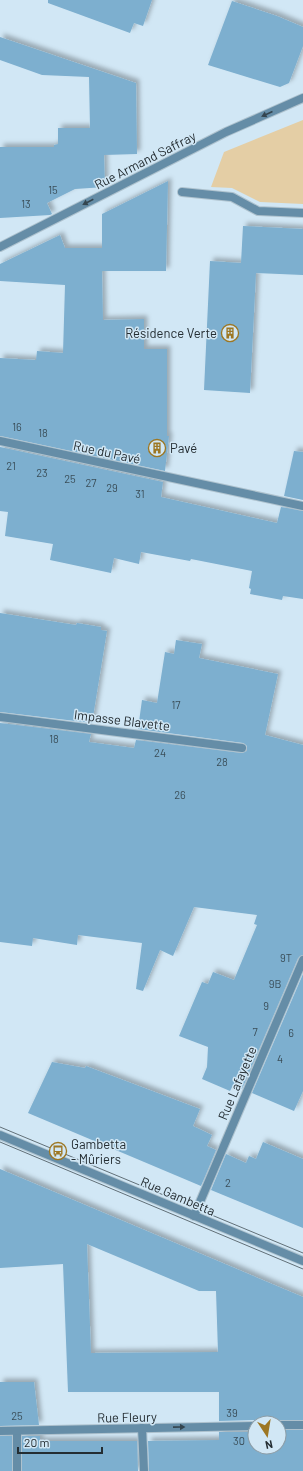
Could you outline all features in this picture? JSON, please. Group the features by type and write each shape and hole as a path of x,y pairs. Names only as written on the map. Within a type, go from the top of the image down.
{"street":[{"name":"Rue Armand Saffray","path":"0,248 219,135 303,98"},
{"path":"182,192 232,197 258,211 303,213"},
{"name":"Rue du Pavé","path":"0,441 303,506"},
{"name":"Impasse Blavette","path":"0,717 242,748"},
{"name":"Rue Lafayette","path":"194,1216 303,960"},
{"name":"Rue Gambetta","path":"0,1135 303,1261"},
{"path":"287,1425 303,1424"},
{"name":"Rue Fleury","path":"0,1431 247,1426"},
{"path":"142,1428 144,1471"},
{"path":"17,1431 17,1471"}],"shaded area":[{"path":"303,120 303,204 260,202 232,188 211,187 224,152"}],"building":[{"path":"48,0 152,0 143,26 134,23 130,33 48,3"},
{"path":"232,1 277,16 303,27 303,46 289,83 280,87 208,65"},
{"path":"0,37 136,83 137,154 104,155 105,187 75,189 47,203 52,214 50,215 0,218 0,147 54,147 54,145 58,144 58,128 90,128 89,77 42,75 0,60"},
{"path":"168,181 166,271 102,271 103,320 144,319 144,349 167,349 167,436 169,436 165,471 0,436 0,358 36,360 37,351 63,353 65,285 0,281 0,264 60,235 65,248 102,248 102,214"},
{"name":"Résidence Verte","path":"243,226 303,229 303,275 256,273 250,393 204,390 210,261 241,263"},
{"path":"0,447 163,482 161,497 277,523 281,507 303,511 303,599 283,596 282,600 250,594 251,589 249,588 252,571 191,559 190,561 141,552 139,564 114,558 111,573 50,560 53,544 5,536 8,512 0,511"},
{"path":"294,451 303,452 303,500 284,496"},
{"path":"0,613 76,625 77,623 101,627 101,630 107,631 92,723 0,712"},
{"path":"176,640 202,644 199,658 278,674 265,735 303,745 303,955 298,958 242,1089 233,1085 230,1091 202,1079 207,1067 208,1047 179,1036 202,982 208,984 213,972 234,980 257,925 254,924 257,915 194,907 173,956 160,950 143,991 136,989 142,943 78,935 77,945 33,938 32,946 0,942 0,723 91,734 89,742 134,748 136,740 241,753 247,751 247,746 243,743 138,729 142,700 157,703 165,652 174,654"},
{"path":"303,974 303,1091 294,1111 252,1093"},
{"path":"52,1062 85,1068 86,1066 200,1109 193,1126 212,1135 207,1146 216,1150 201,1186 28,1113"},
{"path":"263,1142 303,1159 303,1228 211,1190 226,1154 246,1163 249,1156 256,1159"},
{"path":"0,1169 303,1297 303,1420 287,1420 287,1415 247,1415 247,1420 219,1421 219,1392 68,1392 63,1264 0,1268","holes":["87,1244 199,1291 216,1291 218,1352 91,1353"]},
{"path":"0,1382 34,1382 39,1425 0,1426"},
{"path":"287,1430 303,1430 303,1471 149,1471 148,1441 219,1440 219,1432 247,1432 247,1455 287,1455"},
{"path":"0,1436 12,1436 12,1471 0,1471"},
{"path":"22,1436 40,1436 40,1441 137,1441 138,1471 22,1471"}],"tram line":[{"path":"0,1127 303,1253"},
{"path":"0,1142 303,1269"}],"place":[{"name":"Résidence Verte","path":"230,333"},
{"name":"Pavé","path":"157,448"},
{"name":"Gambetta - Mûriers","path":"58,1151"}]}
